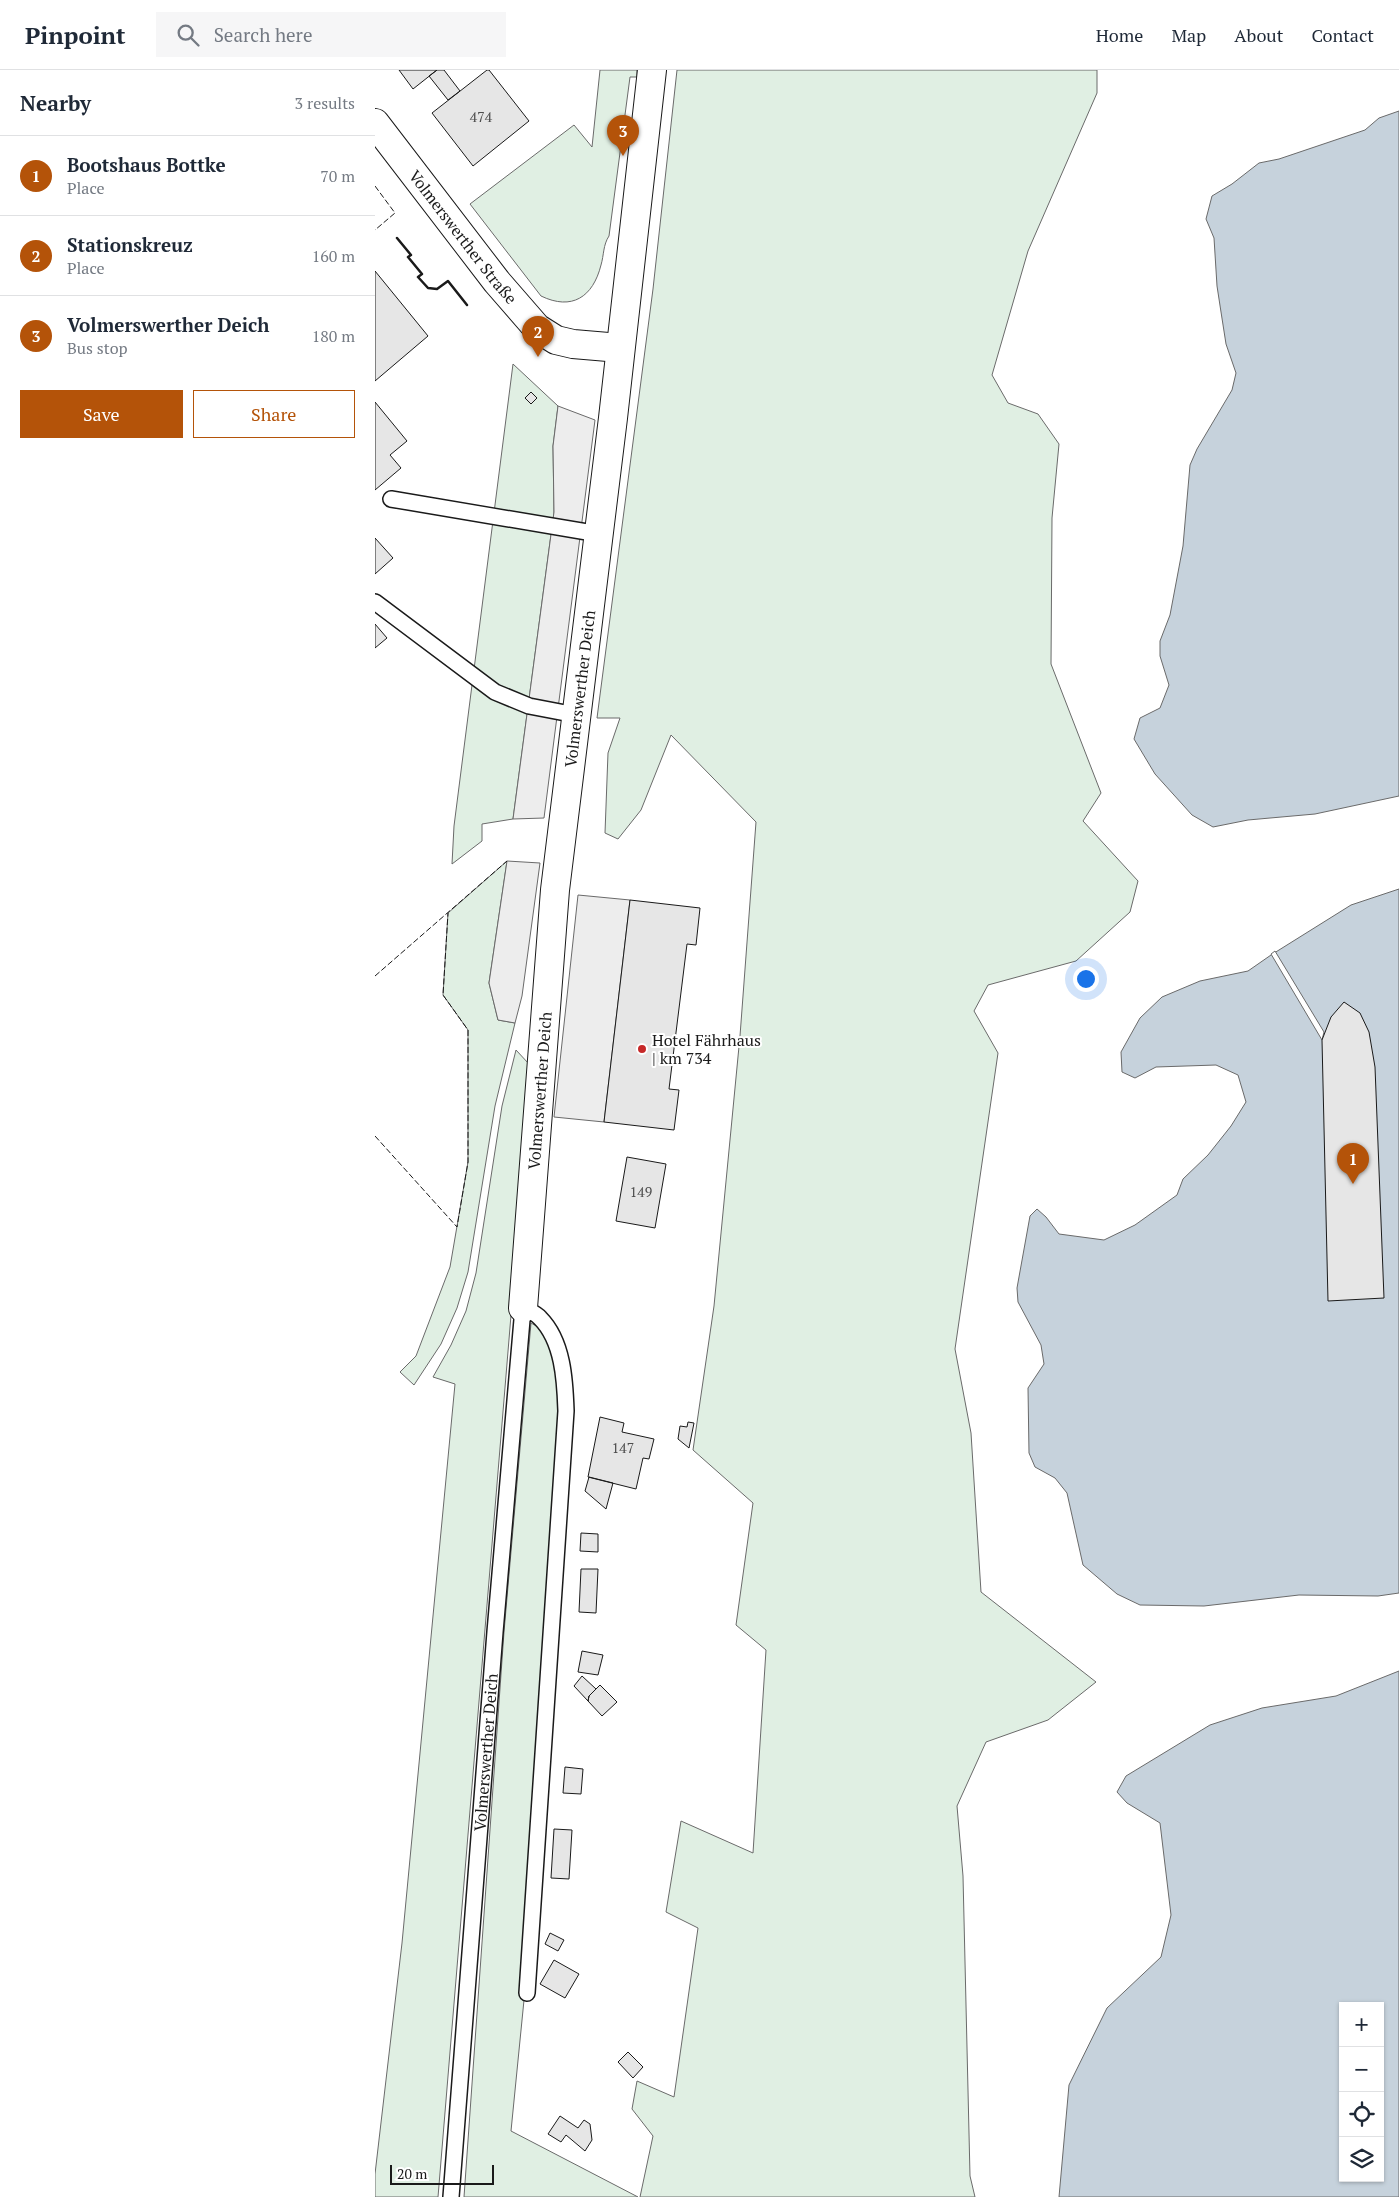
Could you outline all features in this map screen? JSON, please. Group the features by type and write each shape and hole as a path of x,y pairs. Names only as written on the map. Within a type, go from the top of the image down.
{"street":[{"name":"Volmerswerther Deich","path":"523,1308 555,890 575,715 599,534 652,70"},
{"name":"Volmerswerther Straße","path":"375,123 497,282 537,328 556,340 573,344 620,348"}],"lane":[{"path":"391,499 599,534"},
{"path":"375,602 495,692 529,706 575,715"},
{"path":"523,1308 539,1316 551,1331 565,1374 566,1411 527,1993"},
{"name":"Volmerswerther Deich","path":"451,2197 495,1632 523,1308"}],"green space":[{"path":"600,70 637,70 637,77 630,77 609,236 597,276 587,293 580,298 562,302 541,296 470,204 574,125 592,147"},
{"path":"677,70 1097,70 1097,93 1028,251 992,375 1008,403 1038,414 1059,444 1052,518 1051,664 1101,793 1083,821 1138,881 1130,912 1076,961 988,985 974,1011 998,1053 955,1349 971,1433 981,1592 1096,1682 1048,1720 986,1742 957,1806 963,1876 970,2176 975,2197 640,2197 653,2136 632,2109 637,2081 674,2097 698,1928 666,1912 681,1821 753,1853 766,1650 736,1625 753,1503 693,1450 714,1306 740,1036 756,822 671,735 641,810 618,839 605,833 608,753 620,718 597,718 653,289"},
{"path":"513,364 558,406 553,446 554,512 513,819 482,824 482,841 452,864 454,826"},
{"path":"507,861 489,983 498,1020 515,1023 495,1106 468,1272 457,1308 441,1344 414,1385 400,1372 416,1356 450,1267 468,1162 468,1030 443,995 448,913"},
{"path":"516,1050 529,1064 513,1291 438,2197 375,2197 375,2174 402,1943 455,1384 433,1377 451,1345 466,1311 476,1273 502,1106"},
{"path":"531,1323 549,1333 563,1375 525,1990 511,2131 638,2197 464,2197 504,1632"}],"shaded area":[{"path":"1399,111 1399,796 1315,814 1248,820 1213,827 1192,815 1155,774 1134,739 1140,718 1160,708 1169,685 1160,656 1160,641 1170,615 1183,546 1190,465 1197,449 1232,390 1236,373 1226,344 1217,286 1214,238 1206,219 1212,196 1232,184 1259,163 1279,159 1365,130 1379,118"},
{"path":"558,406 595,420 544,818 513,819 554,512 553,446"},
{"path":"507,861 540,863 522,996 515,1023 498,1020 489,983"},
{"path":"1399,889 1399,1593 1378,1596 1299,1595 1204,1606 1140,1605 1117,1594 1083,1565 1067,1493 1055,1478 1035,1467 1029,1453 1028,1388 1044,1364 1041,1345 1018,1302 1017,1288 1030,1216 1037,1209 1059,1234 1104,1240 1135,1225 1177,1195 1183,1179 1208,1155 1231,1126 1246,1102 1238,1075 1216,1065 1156,1067 1135,1078 1122,1072 1121,1052 1140,1018 1162,997 1200,981 1248,971 1351,905"},
{"path":"578,895 630,900 604,1122 554,1117"},
{"path":"1399,1671 1399,2197 1059,2197 1069,2085 1107,2008 1161,1957 1171,1915 1160,1823 1127,1803 1117,1792 1126,1776 1210,1725 1262,1708 1336,1696"}],"pier":[{"path":"1275,951 1324,1032 1322,1040 1271,954"}],"building":[{"path":"399,70 437,70 413,89"},
{"path":"437,70 444,70 460,91 448,100 429,76"},
{"path":"489,70 529,121 473,166 432,113"},
{"path":"375,271 428,336 375,381"},
{"path":"531,392 537,398 531,404 525,398"},
{"path":"375,402 407,441 390,455 401,468 375,490"},
{"path":"375,538 393,558 375,574"},
{"path":"375,624 387,638 375,648"},
{"path":"630,900 700,908 696,945 687,944 669,1089 679,1090 674,1130 604,1122"},
{"path":"1344,1002 1360,1013 1369,1032 1375,1067 1384,1298 1328,1301 1322,1040 1331,1017"},
{"path":"627,1157 666,1164 655,1228 616,1221"},
{"path":"600,1417 624,1423 622,1432 654,1439 649,1459 643,1458 636,1489 588,1477"},
{"path":"688,1422 694,1423 689,1448 678,1439 680,1426 687,1427"},
{"path":"589,1477 613,1483 606,1509 585,1491"},
{"path":"581,1533 598,1534 598,1552 580,1551"},
{"path":"581,1569 598,1569 596,1613 579,1612"},
{"path":"582,1651 603,1655 598,1675 578,1672"},
{"path":"582,1676 596,1689 589,1696 588,1701 574,1686"},
{"path":"600,1685 617,1702 602,1716 588,1701 589,1696"},
{"path":"565,1767 583,1769 581,1794 563,1793"},
{"path":"554,1829 572,1830 569,1879 551,1878"},
{"path":"550,1933 564,1940 558,1951 545,1944"},
{"path":"554,1960 579,1974 565,1998 540,1984"},
{"path":"628,2052 643,2067 633,2078 618,2062"},
{"path":"560,2116 578,2128 584,2120 590,2124 592,2140 585,2151 566,2135 561,2142 548,2134"}],"fence":[{"path":"375,186 395,213 375,230"},
{"path":"375,976 507,861"},
{"path":"375,1136 457,1227 468,1162 468,1030 443,995 448,913"}],"wall":[{"path":"397,238 411,255 408,257 422,274 418,277 428,288 437,289 448,281 467,305"}],"place":[{"name":"Volmerswerther Deich","path":"623,156"},
{"name":"Stationskreuz","path":"538,357"},
{"name":"Hotel Fährhaus | km 734","path":"642,1049"},
{"name":"Bootshaus Bottke","path":"1353,1184"}]}
